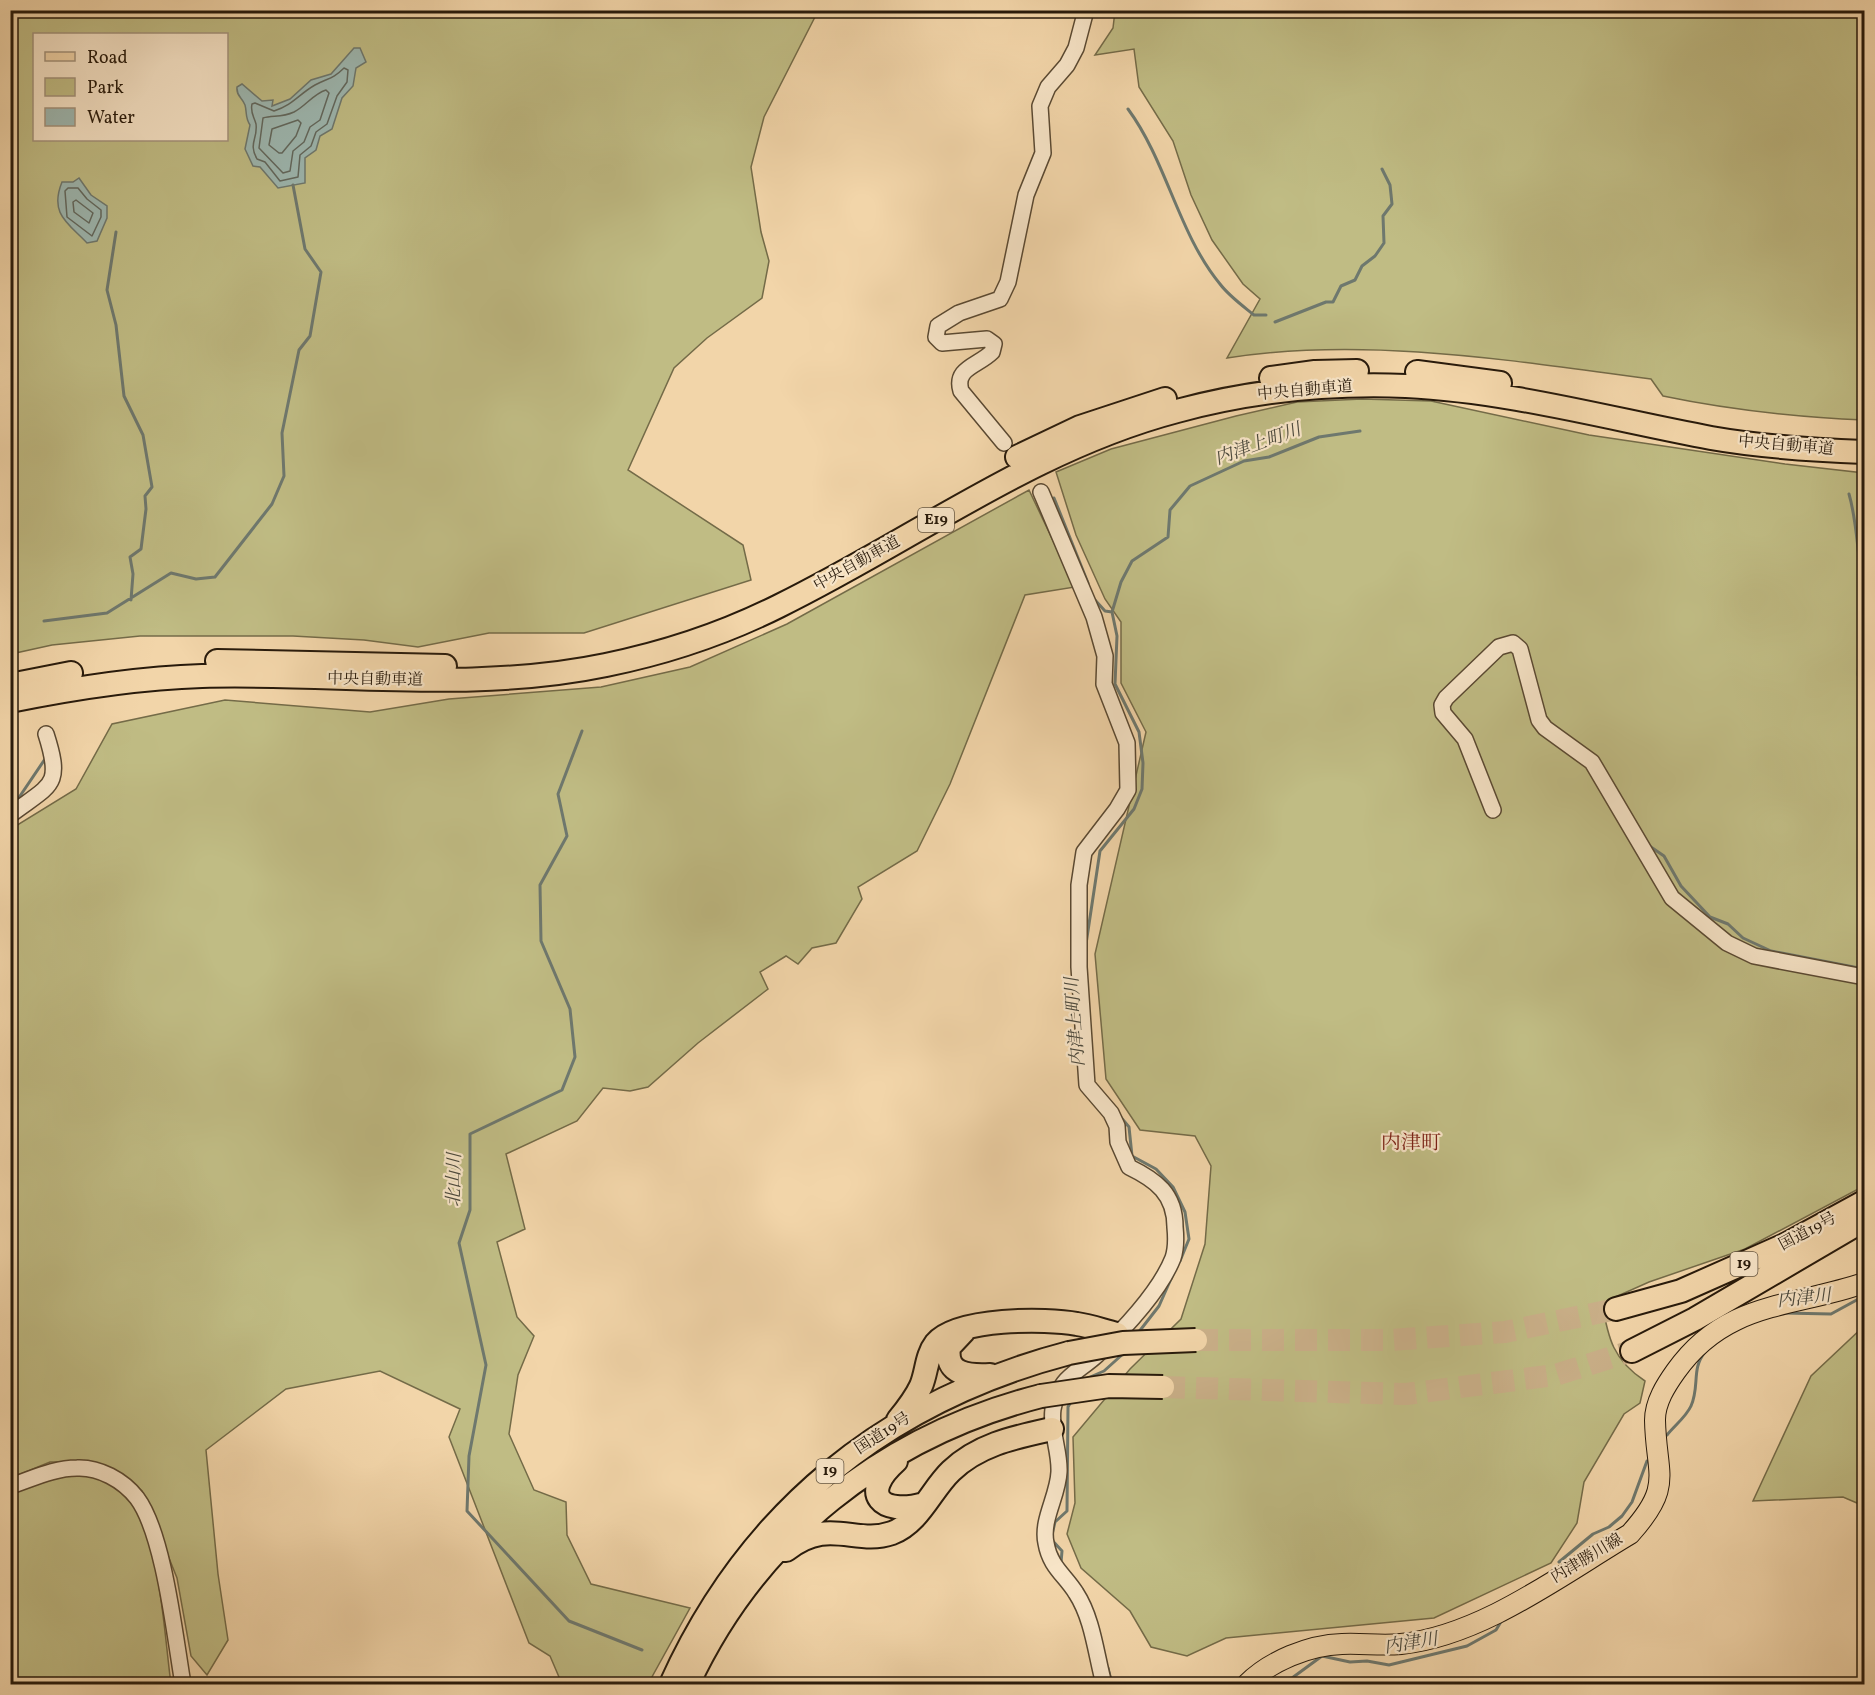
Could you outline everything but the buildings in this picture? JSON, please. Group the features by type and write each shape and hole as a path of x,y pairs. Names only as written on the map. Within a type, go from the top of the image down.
{"highway":[{"name":"中央自動車道","path":"10,685 70,673 175,662 283,661 443,666 515,663 556,658 636,642 699,623 769,594 1048,441 1132,408 1252,380 1315,372 1430,373 1468,377 1717,424 1776,432 1864,438"},
{"name":"中央自動車道","path":"10,701 107,683 158,678 204,676 471,681 558,673 608,665 703,638 776,608 1011,477 1107,433 1176,411 1278,392 1353,386 1409,386 1482,394 1773,447 1864,452"},
{"name":"国道19号","path":"1616,1309 1681,1291 1787,1244 1864,1202"},
{"name":"国道19号","path":"1632,1351 1704,1314 1864,1220"},
{"path":"1807,1253 1821,1253 1853,1236 1864,1236"},
{"path":"894,1424 911,1403 922,1384 930,1351 938,1341 950,1333 968,1328 1044,1320 1079,1324 1117,1334"},
{"path":"968,1328 948,1347 949,1361 955,1370 967,1376 995,1375"},
{"name":"国道19号","path":"671,1684 687,1649 744,1562 791,1508 828,1473 894,1424 995,1375 1069,1353 1123,1343 1196,1340"},
{"name":"国道19号","path":"688,1684 713,1637 755,1575 801,1526 878,1464 915,1443 998,1407 1041,1396 1108,1386 1163,1387"},
{"path":"755,1575 803,1540 818,1534 837,1532 874,1535 892,1532 916,1516 952,1470 979,1451 1013,1438 1052,1429"},
{"path":"915,1443 881,1474 878,1491 880,1500 888,1507 909,1508 924,1504"}],"main road":[{"name":"内津勝川線","path":"1247,1684 1274,1664 1316,1648 1340,1644 1400,1645 1458,1632 1488,1618 1630,1534 1656,1498 1661,1474 1655,1419 1658,1401 1687,1355 1713,1331 1757,1310 1830,1295 1864,1283"}],"street":[{"path":"1004,443 961,391 958,382 960,375 992,352 994,344 987,339 942,343 936,337 938,326 958,313 1000,299 1008,282 1026,195 1043,153 1040,106 1048,87 1067,65 1076,48 1086,10"},
{"path":"1041,492 1094,616 1105,656 1104,684 1124,734 1130,763 1128,790 1117,810 1083,852 1079,885 1078,967 1087,1085 1111,1113 1117,1126 1118,1142 1129,1167 1154,1179 1167,1194 1175,1218 1174,1256 1166,1272 1117,1334 1060,1387 1053,1409 1052,1429 1059,1471 1054,1503 1047,1522 1046,1543 1056,1571 1076,1592 1086,1614 1104,1684"},
{"path":"1493,810 1465,739 1443,713 1442,705 1446,698 1499,647 1513,643 1520,649 1539,720 1545,728 1592,762 1672,898 1726,943 1754,956 1864,977"},
{"path":"10,815 46,788 55,774 55,762 46,734"},
{"path":"10,1486 53,1471 78,1468 105,1473 123,1484 137,1498 160,1557 183,1684"}],"green space":[{"path":"10,11 818,11 764,117 751,167 761,232 769,261 762,298 707,338 674,368 628,470 743,545 751,580 584,633 489,633 418,647 364,640 293,636 140,636 52,645 11,654"},
{"path":"1115,11 1864,11 1864,420 1788,415 1713,405 1663,396 1651,379 1493,359 1386,350 1332,349 1227,358 1260,299 1243,284 1212,240 1191,195 1173,141 1139,87 1134,49 1095,55 1113,28"},
{"path":"1362,399 1431,401 1589,435 1785,464 1864,473 1864,1186 1745,1249 1649,1282 1602,1303 1614,1347 1626,1365 1645,1381 1640,1403 1624,1414 1584,1482 1577,1523 1551,1563 1434,1618 1226,1638 1187,1656 1151,1647 1130,1611 1081,1568 1067,1534 1075,1503 1073,1437 1130,1369 1181,1319 1205,1244 1211,1166 1195,1136 1140,1130 1106,1079 1095,954 1146,732 1121,683 1121,622 1105,599 1076,535 1056,472 1111,449 1236,416 1297,402"},
{"path":"1029,490 1075,587 1025,595 950,784 917,851 858,887 862,899 836,943 812,948 798,964 786,956 760,972 768,989 698,1043 648,1087 630,1091 603,1088 577,1121 506,1154 525,1229 497,1242 517,1317 534,1336 518,1375 509,1434 534,1490 566,1502 567,1535 591,1584 690,1608 648,1684 634,1684 617,1679 610,1684 562,1684 550,1656 529,1643 449,1437 460,1409 380,1371 286,1389 206,1450 218,1574 228,1640 207,1675 191,1656 177,1578 142,1491 124,1476 91,1462 50,1462 11,1478 11,832 14,827 76,789 112,724 225,700 370,712 449,699 601,687 690,667 787,624"},
{"path":"1864,1326 1864,1506 1843,1497 1753,1501 1811,1376"},
{"path":"86,1475 107,1483 126,1495 144,1525 156,1569 171,1684 11,1684 10,1492 56,1476"}],"water":[{"path":"354,48 360,48 366,62 356,68 353,86 342,98 332,129 320,136 316,150 305,158 305,183 278,188 260,167 253,166 245,149 250,125 237,87 242,84 262,101 273,100 272,106 290,99 311,80 331,74"},
{"path":"79,178 91,195 107,206 107,218 97,241 87,243 67,223 59,210 58,202 62,182 73,182"}],"waterway":[{"path":"1128,109 1153,152 1193,243 1206,264 1236,301 1254,315 1266,315"},
{"path":"1275,322 1326,302 1333,302 1341,286 1355,280 1362,266 1375,256 1384,243 1383,216 1392,204 1390,185 1382,169"},
{"path":"44,621 107,613 171,573 196,579 215,577 272,504 284,476 282,433 299,350 310,336 321,272 305,249 293,185"},
{"path":"116,232 107,290 116,325 124,396 143,435 152,487 145,496 146,509 141,549 130,557 133,574 131,600"},
{"name":"内津上町川","path":"1086,944 1100,851 1134,809 1142,789 1143,763 1139,732 1115,684 1117,636 1112,612 1121,582 1132,561 1168,537 1170,510 1190,486 1244,461 1269,457 1319,437 1360,431"},
{"path":"1849,494 1864,590"},
{"path":"1054,498 1088,583"},
{"path":"1864,593 1858,674 1864,707"},
{"path":"1095,600 1105,611 1112,612"},
{"name":"北山川","path":"582,731 558,794 567,836 540,885 541,941 570,1009 575,1057 562,1090 470,1134 470,1210 459,1243 486,1365 469,1456 467,1511 569,1621 642,1650"},
{"path":"10,805 18,799 45,759"},
{"path":"1648,845 1664,856 1681,886 1710,917 1728,924 1743,938 1771,951 1864,969"},
{"name":"内津上町川","path":"1119,1115 1129,1127 1132,1156 1156,1169 1173,1187 1185,1212 1189,1239 1180,1261"},
{"name":"内津上町川","path":"1138,1333 1159,1306 1174,1272"},
{"name":"内津川","path":"1784,1313 1831,1314 1864,1296"},
{"name":"内津川","path":"1667,1435 1691,1406 1698,1365 1705,1352"},
{"name":"内津上町川","path":"1088,1378 1104,1371 1124,1353"},
{"name":"内津上町川","path":"1061,1563 1062,1551 1051,1539 1055,1522 1067,1511 1068,1407 1072,1400"},
{"name":"内津川","path":"1559,1562 1593,1534 1609,1527 1622,1516 1632,1502 1647,1461"},
{"name":"内津川","path":"1262,1684 1292,1678 1322,1656 1350,1662 1367,1661 1389,1665 1467,1646 1496,1630 1502,1620"},
{"name":"内津上町川","path":"1108,1668 1112,1684"}],"tunnel":[{"path":"1196,1340 1391,1340 1505,1332 1616,1309"},
{"path":"1163,1387 1406,1394 1555,1375 1632,1351"}],"district":[{"name":"内津町","path":"1411,1144"}]}
